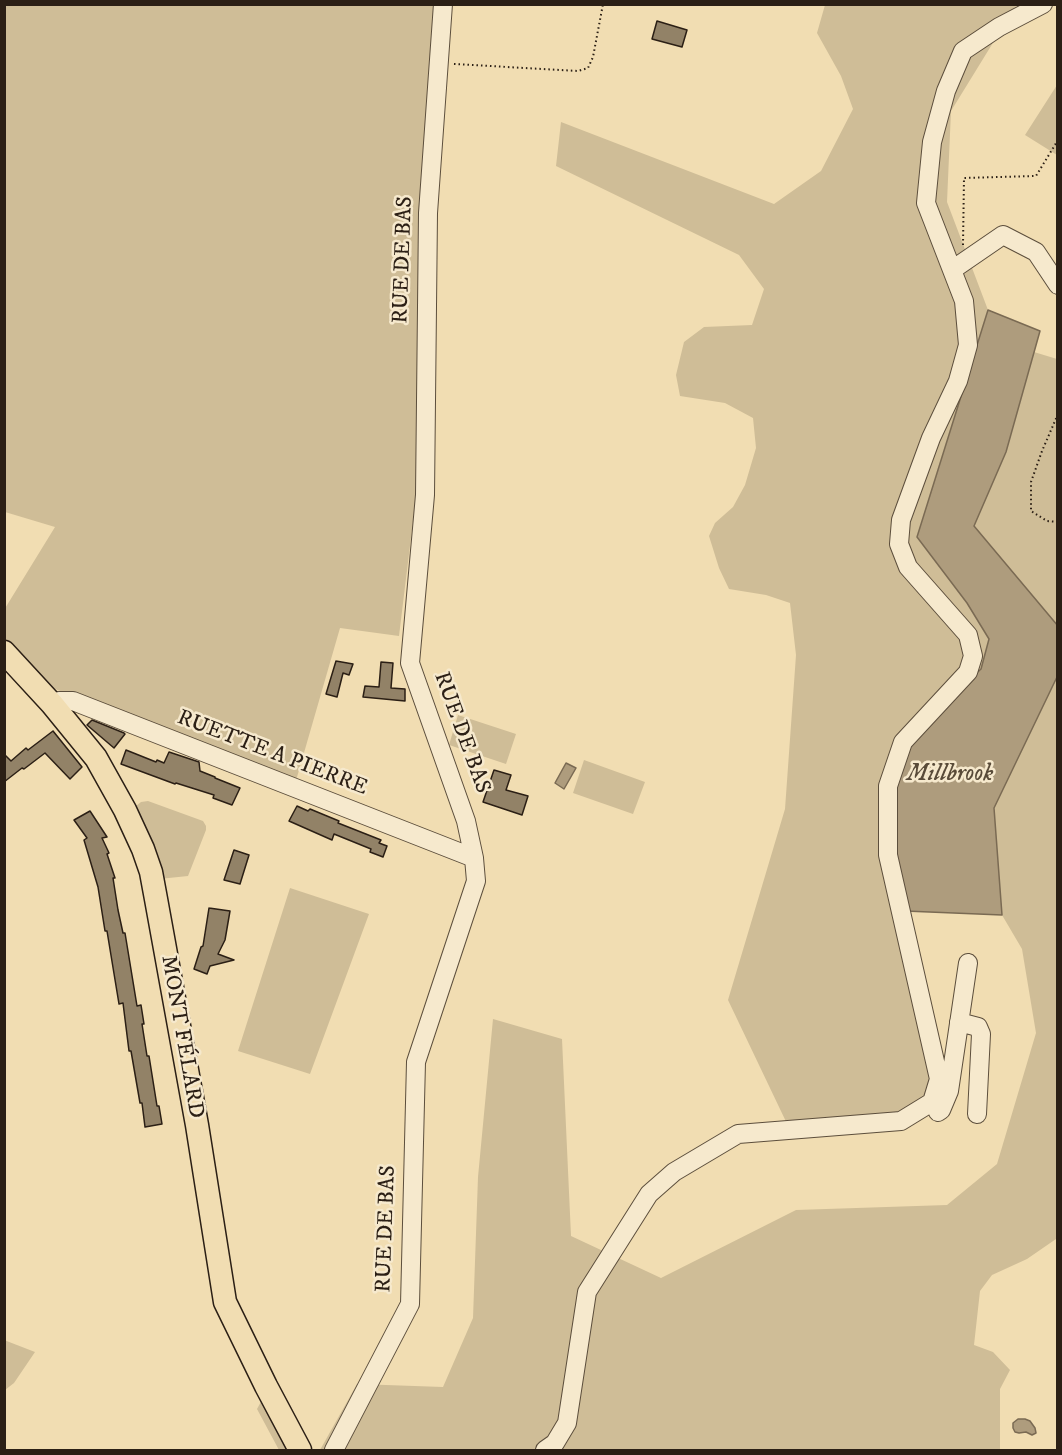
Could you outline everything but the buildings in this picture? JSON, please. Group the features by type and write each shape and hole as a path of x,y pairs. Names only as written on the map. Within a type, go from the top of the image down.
{"main road":[{"name":"MONT FÉLARD","path":"4,652 52,704 96,758 125,810 143,849 158,910 195,1114 225,1302 300,1450"}],"street":[{"name":"RUE DE BAS","path":"334,1450 410,1304 416,1062 476,881 474,858 466,821 410,663 425,495 428,213 443,4"},
{"path":"902,1121 932,1102 939,1079 888,855 888,786 903,742 968,672 974,656 968,634 908,567 899,544 901,520 931,438 958,381 968,345 964,301 957,266 926,203 932,142 945,91 963,51 999,27 1043,4"},
{"path":"957,266 1003,235 1036,252 1058,285"},
{"name":"RUETTE A PIERRE","path":"52,704 59,701 73,701 474,858"},
{"path":"545,1450 555,1443 567,1423 586,1292 649,1194 674,1172 738,1134 902,1121 931,1116 941,1110 949,1091 968,963"},
{"path":"959,1022 978,1027 981,1034 977,1114"}],"path":[{"path":"439,63 578,71 588,68 593,57 603,4"},
{"path":"957,266 964,178 1036,176 1058,140"},
{"path":"1058,414 1031,482 1031,511 1047,520 1058,522"}],"shaded area":[{"path":"5,5 438,5 418,480 399,636 340,628 295,784 50,687 5,641 4,610 55,527 5,512"},
{"path":"825,5 1022,5 1015,7 951,111 947,202 988,310 917,537 967,603 989,639 982,669 903,742 888,786 939,1079 932,1102 901,1121 790,1130 728,1000 785,809 796,655 790,603 766,595 729,589 719,568 709,536 715,523 733,507 745,485 756,448 753,418 725,403 680,396 676,375 684,342 704,327 752,325 764,289 739,255 556,166 561,122 774,204 821,171 853,109 841,76 817,33"},
{"path":"1057,85 1057,155 1025,135"},
{"path":"1034,352 1057,359 1057,629 974,526 1006,452"},
{"path":"1057,677 1057,1237 1027,1259 992,1275 980,1291 974,1345 993,1352 1010,1370 1000,1389 1000,1450 320,1450 357,1384 443,1387 473,1318 478,1177 493,1019 562,1039 571,1236 661,1278 796,1210 947,1205 997,1164 1036,1033 1022,949 1002,915 994,808"},
{"path":"458,715 516,734 506,764 449,745"},
{"path":"584,760 645,782 633,814 573,793"},
{"path":"148,801 203,821 206,826 188,876 159,879 134,813 136,806"},
{"path":"290,888 369,914 310,1074 238,1051"},
{"path":"4,1340 35,1352 14,1383 5,1390"},
{"path":"263,1398 292,1450 279,1450 257,1409"}],"water":[{"name":"Millbrook","path":"988,310 1040,331 1006,452 974,526 1058,626 1057,677 994,808 1002,915 905,911 888,847 903,742 981,669 989,639 967,603 917,537"},
{"path":"566,763 576,768 564,789 555,783"},
{"path":"1018,1419 1030,1421 1036,1433 1032,1435 1026,1432 1015,1432 1013,1423"}]}
